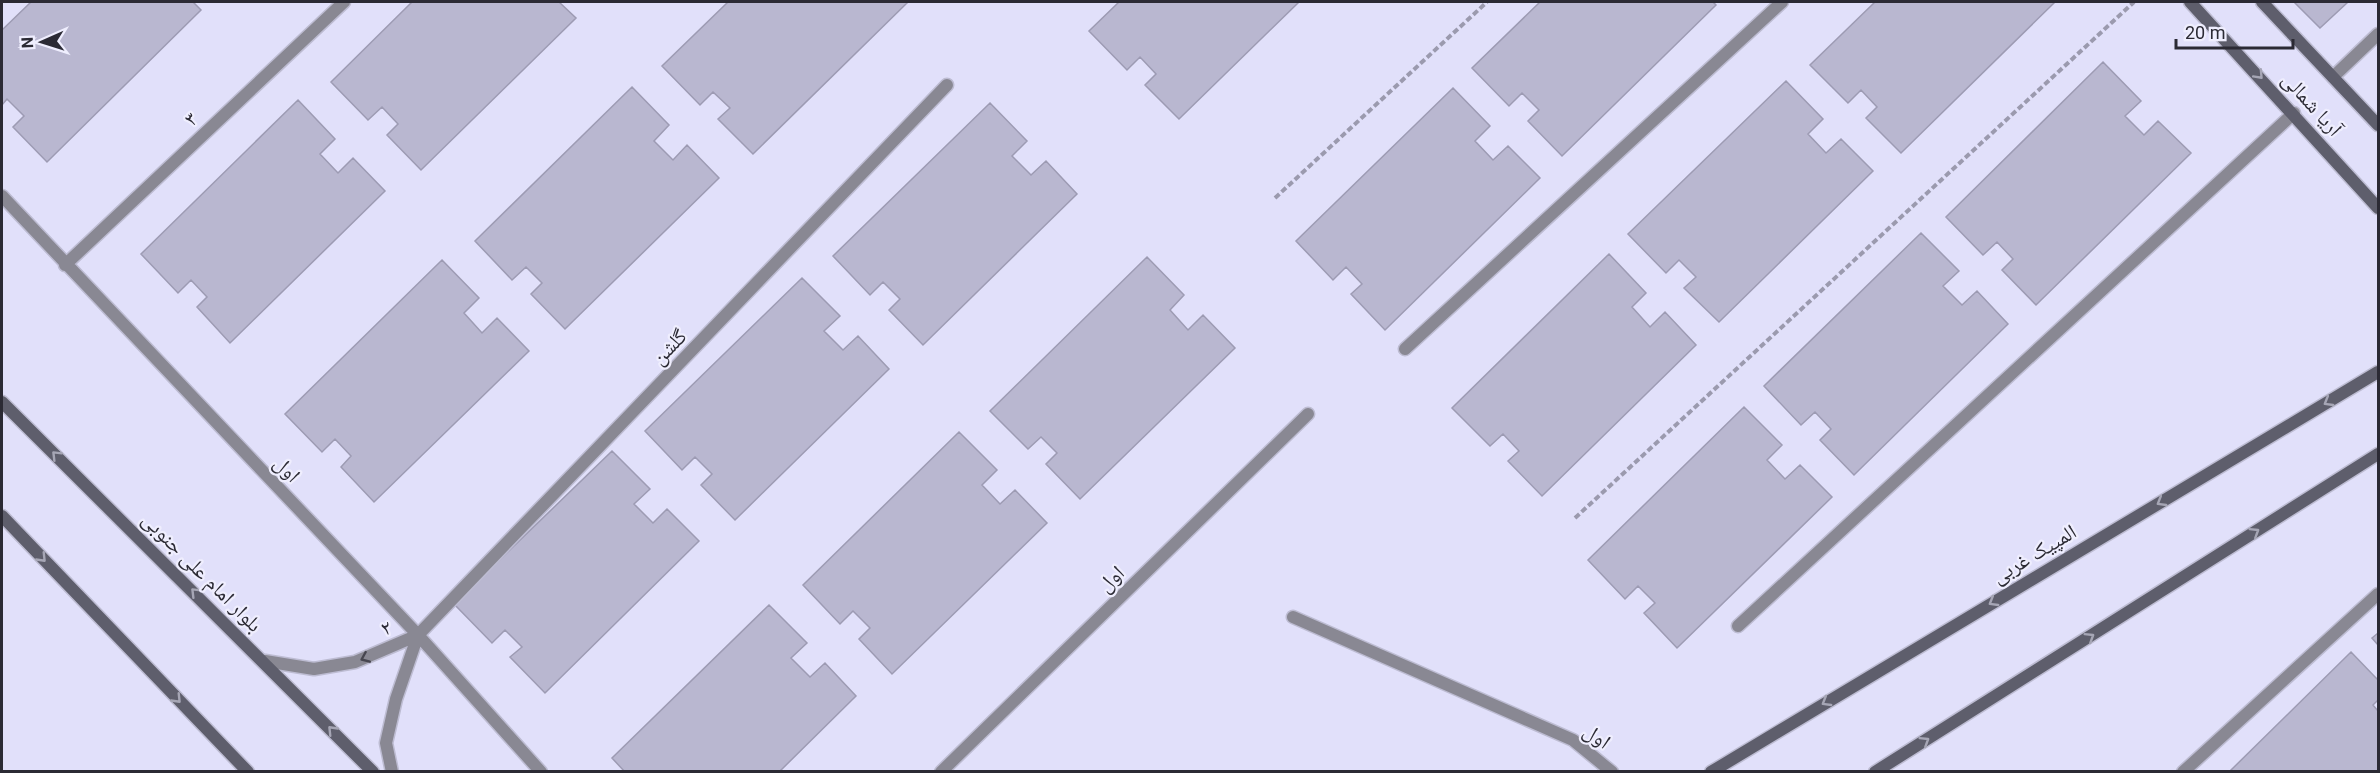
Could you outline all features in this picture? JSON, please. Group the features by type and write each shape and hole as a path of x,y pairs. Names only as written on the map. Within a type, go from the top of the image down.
{"street":[{"name":"۳","path":"65,265 344,2"},
{"path":"1405,350 1782,2"},
{"name":"آریا شمالی","path":"2190,2 2379,208"},
{"name":"آریا شمالی","path":"2262,2 2379,125"},
{"path":"2333,77 2379,34"},
{"name":"گلشن","path":"418,635 947,85"},
{"path":"1738,626 2294,113"},
{"name":"اول","path":"2,196 418,635 541,771"},
{"name":"المپیک غربی","path":"1711,771 2379,372"},
{"name":"بلوار امام علی جنوبی","path":"2,402 265,661 373,771"},
{"name":"اول","path":"941,771 1308,414"},
{"path":"1875,771 2379,454"},
{"path":"2,516 248,771"},
{"path":"2183,771 2379,594"},
{"name":"اول","path":"1293,617 1573,740 1612,771"},
{"name":"۲","path":"265,661 314,669 355,662 418,635"},
{"name":"۲","path":"392,771 386,742 396,699 418,635"}],"path":[{"path":"1275,198 1487,2"},
{"path":"1575,518 2134,2"}],"building":[{"path":"31,2 193,2 201,10 47,162 13,127 24,116 7,99 2,105 2,30"},
{"path":"412,2 559,2 576,18 421,170 387,135 398,124 382,107 368,120 331,82"},
{"path":"728,2 907,3 753,154 718,119 730,108 713,92 700,105 662,66"},
{"path":"1119,2 1299,2 1179,119 1145,85 1156,74 1140,57 1127,70 1089,31"},
{"path":"1540,2 1713,2 1716,5 1562,156 1528,121 1539,110 1522,93 1509,106 1472,68"},
{"path":"1875,2 2055,2 1901,153 1866,118 1877,107 1861,90 1848,103 1810,65"},
{"path":"2294,2 2348,2 2320,28"},
{"path":"2103,62 2141,101 2125,116 2144,135 2158,121 2191,153 2036,305 2002,270 2013,259 1997,242 1983,255 1946,217"},
{"path":"1786,81 1823,119 1808,134 1826,153 1841,139 1873,171 1719,322 1684,288 1696,277 1679,260 1666,273 1628,234"},
{"path":"632,87 669,125 654,141 673,160 687,145 719,178 565,329 531,294 542,283 526,267 512,280 475,241"},
{"path":"1453,88 1490,126 1475,141 1493,160 1508,146 1540,178 1385,330 1351,294 1362,284 1346,267 1333,280 1296,241"},
{"path":"298,100 335,139 320,154 338,173 353,158 385,191 230,343 197,307 207,297 191,280 178,293 141,254"},
{"path":"990,103 1027,141 1012,156 1031,175 1046,161 1077,194 923,345 889,310 900,299 883,282 870,295 833,256"},
{"path":"1921,233 1959,271 1943,286 1962,305 1977,291 2008,324 1854,475 1820,440 1831,429 1815,412 1801,425 1764,386"},
{"path":"1609,254 1646,293 1632,307 1650,327 1665,312 1696,345 1542,496 1508,461 1519,451 1503,434 1490,446 1452,408"},
{"path":"1147,257 1184,295 1170,310 1188,330 1203,315 1235,348 1080,499 1046,464 1057,453 1041,437 1028,449 990,411"},
{"path":"442,260 479,298 464,313 482,333 497,318 529,351 374,502 341,467 351,456 335,439 322,452 285,414"},
{"path":"802,278 840,316 824,331 843,350 858,336 889,369 735,520 701,485 712,474 695,457 682,470 645,431"},
{"path":"1744,407 1782,445 1767,460 1785,479 1800,465 1832,497 1677,648 1644,613 1655,603 1638,586 1625,599 1588,560"},
{"path":"959,432 997,470 982,485 1000,504 1015,490 1047,523 892,674 859,639 870,628 853,611 840,624 803,585"},
{"path":"612,451 650,489 634,504 653,523 667,509 699,541 545,693 510,657 522,647 505,630 492,643 454,604"},
{"path":"769,605 807,643 791,658 810,677 825,663 856,696 779,772 625,772 612,758"},
{"path":"2378,633 2378,645 2372,638"},
{"path":"2351,652 2378,680 2378,700 2373,705 2378,711 2378,772 2229,772"}]}
